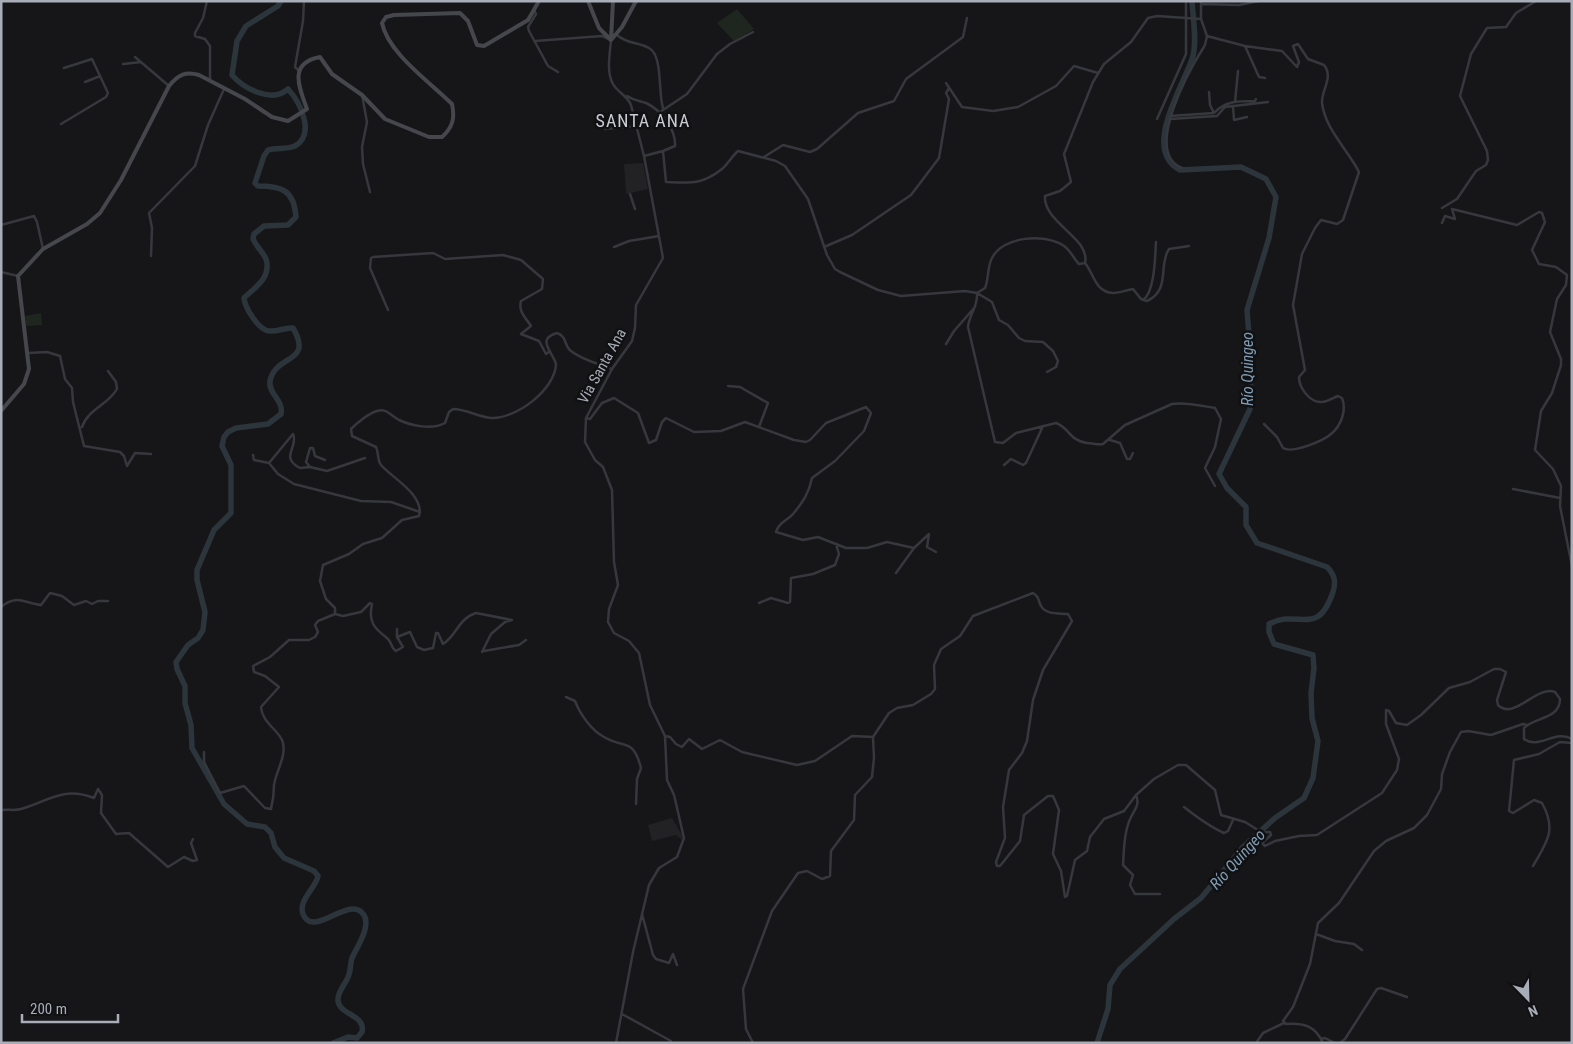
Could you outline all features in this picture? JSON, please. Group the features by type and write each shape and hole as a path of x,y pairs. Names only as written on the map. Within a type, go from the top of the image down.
{"street":[{"path":"207,1 195,36 205,39 210,46 210,81"},
{"path":"299,71 295,67 303,21 304,1"},
{"path":"1,411 28,377 28,353 18,276 43,248 87,224 100,213 121,180 169,86 176,78 187,73 199,75 272,117 288,121 307,109 298,82 299,71 311,59 320,57 332,74 362,95 386,120 429,137 442,137 450,130 454,116 452,104 392,48 382,24 386,17 394,15 460,13 468,22 477,45 484,46 528,20 538,1"},
{"path":"588,1 599,28 611,40"},
{"path":"611,40 613,1"},
{"path":"611,40 617,35 636,1"},
{"path":"1157,119 1186,54 1188,18 1186,1"},
{"path":"1182,168 1176,165 1167,150 1170,117 1200,57 1207,36 1199,19 1201,2 1239,5 1259,1"},
{"path":"1442,208 1457,199 1476,171 1486,165 1488,160 1487,151 1460,96 1473,49 1487,28 1506,27 1516,13 1536,1"},
{"path":"534,10 536,14 528,28 548,66 558,72"},
{"path":"764,157 783,145 810,152 817,149 858,113 894,101 906,79 963,37 967,18"},
{"path":"1190,246 1169,249 1166,253 1164,278 1157,295 1147,302 1133,289 1115,293 1103,290 1098,286 1084,263 1084,254 1080,245 1057,221 1045,201 1045,196 1060,192 1071,182 1064,154 1098,73 1113,56 1131,42 1148,18 1199,19"},
{"path":"660,112 663,108 687,94 702,76 711,59 753,32"},
{"path":"617,35 628,43 648,48 654,52 658,62 663,108"},
{"path":"535,42 602,36 611,40"},
{"path":"1207,36 1244,46 1286,53 1297,66 1299,62 1294,46 1298,44 1308,59 1325,67 1328,72 1322,98 1324,112 1359,172 1343,220 1337,224 1321,220 1302,254 1293,305 1305,370 1298,381 1310,398 1317,402 1324,402 1338,396 1342,398 1345,405 1342,417 1331,434 1293,450 1283,448 1278,437 1264,424"},
{"name":"Via Santa Ana","path":"611,40 609,70 612,82 629,100 637,126 663,253 662,262 638,299 634,314 634,336 625,353 612,369 586,418 586,442 595,460 603,467 612,490 614,562 618,584 609,609 608,622 614,633 630,641 639,653 650,705 665,736 667,780 674,795 684,838 677,857 658,868 653,876 642,912"},
{"path":"1244,46 1259,78 1265,78"},
{"path":"134,57 169,86"},
{"path":"61,124 106,97 108,93 92,59 64,68"},
{"path":"123,64 142,62"},
{"path":"946,83 962,107 1001,110 1018,107 1053,88 1074,66 1098,73"},
{"path":"1235,102 1238,71"},
{"path":"85,82 100,76"},
{"path":"151,256 152,228 149,213 195,166 208,125 224,88"},
{"path":"824,248 852,235 911,195 939,158 949,99 946,93 949,88"},
{"path":"1209,92 1210,105 1214,113"},
{"path":"624,94 660,112 668,123 675,144 672,148 644,156"},
{"path":"362,95 367,122 362,147 363,164 370,192"},
{"path":"1170,117 1214,113 1219,107 1235,102 1255,101 1256,99"},
{"path":"1170,117 1218,116 1222,109 1268,102"},
{"path":"1233,106 1234,120 1247,118"},
{"path":"605,129 637,126"},
{"path":"663,151 666,182 685,184 702,181 723,169 738,151 781,163 792,174 812,207 824,248 835,269 878,290 902,296 965,291 977,293 992,302 999,320 1008,325 1020,338 1025,341 1043,342 1049,346 1058,361 1056,367 1047,372"},
{"path":"630,194 635,209"},
{"path":"1442,223 1445,216 1455,219 1452,210 1517,226 1538,212 1545,216 1545,222 1532,250 1532,255 1539,264 1556,267 1568,275 1566,285 1557,299 1550,332 1561,359 1561,365 1552,393 1541,411 1535,450 1556,474 1561,486 1560,506 1572,566"},
{"path":"1,225 34,216 43,248"},
{"path":"614,247 629,241 659,236"},
{"path":"977,293 985,288 994,254 1017,241 1037,236 1046,237 1065,247 1079,264 1084,263"},
{"path":"1143,300 1147,297 1153,277 1156,242"},
{"path":"388,310 370,268 371,258 373,257 433,253 445,259 503,255 522,260 543,278 542,289 521,301 520,306 523,316 531,326 521,334 539,341 546,354 550,351"},
{"path":"1,272 18,276"},
{"path":"977,293 977,307 969,320 968,327 994,439 998,443 1003,443 1016,433 1043,426 1060,425 1079,442 1099,445 1108,440 1125,425 1172,404 1180,403 1215,408 1221,419 1220,426 1215,447 1205,468 1215,486"},
{"path":"946,344 954,330 977,307"},
{"path":"420,512 411,490 380,464 376,447 352,436 351,429 377,411 384,410 398,420 434,428 445,423 449,412 453,408 465,409 492,418 517,410 542,394 548,385 556,364 545,345 546,339 554,334 561,334 568,348 574,353 612,369"},
{"path":"28,353 47,352 60,356 65,379 72,388 73,402 84,446 120,452 128,466 135,453 151,454"},
{"path":"81,428 87,415 111,398 118,389 116,382 108,371"},
{"path":"728,386 740,387 768,403 759,427"},
{"path":"586,418 590,419 602,403 614,398 638,413 649,443 656,440 662,422 666,418 694,432 721,431 745,422 794,440 806,442 826,423 863,406 870,409 871,412 864,431 835,461 812,478 808,495 776,530 778,533 803,540 818,537 846,548 866,548 887,542 914,548"},
{"path":"1004,465 1011,460 1017,460 1023,465 1026,463 1043,426"},
{"path":"269,463 293,434 294,442 289,457 291,462 300,468 310,466 327,471 364,458"},
{"path":"1108,440 1113,439 1120,443 1127,459 1130,459 1132,454"},
{"path":"310,466 306,462 310,448 313,448 315,456 325,460"},
{"path":"253,455 254,460 269,463 278,474 294,484 361,501 391,502 420,512"},
{"path":"1513,489 1560,498"},
{"path":"335,614 335,608 326,599 320,582 323,565 349,554 363,544 382,538 398,522 419,516 420,512"},
{"path":"896,574 914,548 929,534 927,547 936,552"},
{"path":"759,603 771,598 790,602 791,578 818,572 834,565 839,554 835,543"},
{"path":"1,607 10,600 41,605 50,593 62,596 74,605 86,601 92,604 98,601 108,601"},
{"path":"753,1043 746,1029 742,993 770,915 799,872 807,871 822,879 830,876 831,851 854,820 855,794 872,778 874,758 873,737 888,713 897,708 913,705 931,694 935,689 934,665 941,649 960,636 972,616 1033,593 1039,598 1042,608 1047,612 1068,614 1072,621 1043,670 1033,700 1027,741 1022,753 1008,770 1003,807 1005,838 996,864 1000,866 1020,841 1024,815 1048,796 1053,796 1059,810 1053,854 1061,872 1064,897 1066,897 1075,860 1087,851 1090,837 1104,819 1124,810 1136,795 1178,764 1184,764 1215,790 1221,816 1245,822 1261,832 1269,831 1271,834 1262,842 1265,846 1275,841 1317,835 1382,793 1397,770 1399,759 1386,724 1386,710 1390,711 1396,723 1406,725 1421,715 1444,691 1500,669 1504,669 1506,676 1497,700 1500,707 1511,709 1546,691 1555,692 1560,700 1558,709 1550,715 1527,725 1522,731 1528,741 1534,742 1562,735 1572,741"},
{"path":"204,752 204,762 220,794 244,786 265,808 271,808 274,784 283,757 283,744 263,716 261,708 278,687 265,676 254,672 252,667 259,661 270,657 289,640 309,640 315,637 318,632 315,625 318,621 335,614 343,616 361,612 371,603 370,618 380,634 388,638 396,652 402,647 397,637 397,629"},
{"path":"397,637 410,632 417,646 424,650 433,648 436,633 443,644 464,619 476,614 512,620 505,622 491,634 482,652 520,646 526,640"},
{"path":"566,698 575,701 579,713 605,738 626,743 632,749 641,768 637,778 636,804"},
{"path":"1284,1023 1310,964 1316,934 1322,918 1339,903 1373,852 1386,841 1414,828 1427,815 1441,789 1442,774 1450,752 1461,732 1468,731 1487,736 1523,724 1527,725"},
{"path":"665,736 670,737 676,744 682,747 686,740 694,740 702,749 715,741 725,741 742,752 797,765 815,761 852,736 873,737"},
{"path":"1533,866 1544,848 1550,830 1550,822 1542,804 1534,800 1513,813 1509,811 1514,760 1539,754 1560,742 1572,741"},
{"path":"1,810 21,809 44,799 65,794 94,798 98,789 102,795 101,813 114,832 119,834 129,833 168,867 184,857 193,861 197,860 191,843 193,839"},
{"path":"1136,795 1138,805 1130,818 1125,837 1122,865 1133,875 1130,885 1134,894 1160,894"},
{"path":"1184,807 1209,827 1217,828 1224,833 1228,831 1234,820"},
{"path":"642,912 652,955 656,960 669,963 673,954 675,955 677,965"},
{"path":"616,1043 626,982 642,912"},
{"path":"1316,934 1335,941 1354,944 1362,950"},
{"path":"1340,1043 1345,1039 1377,989 1380,988 1407,997"},
{"path":"622,1014 671,1041"},
{"path":"1256,1043 1263,1033 1284,1023 1306,1024 1314,1029 1323,1043"},
{"path":"1321,1039 1325,1038 1335,1043"}],"shaded area":[{"path":"737,9 754,29 734,41 717,23"},
{"path":"643,163 648,189 626,194 624,164"},
{"path":"41,313 42,325 26,326 25,316"},
{"path":"672,818 683,837 682,840 676,835 652,841 648,825"}],"waterway":[{"path":"281,1 278,6 246,26 237,41 232,75 243,85 258,93 274,95 288,89 297,102 304,118 304,134 301,141 292,147 268,150 264,156 255,183 258,186 274,187 285,191 293,201 296,217 288,225 264,226 254,234 253,239 266,259 267,266 261,282 244,298 253,318 261,327 273,331 293,328 299,348 291,358 273,372 270,381 271,390 280,405 281,414 268,424 236,428 228,432 224,437 222,446 231,465 231,513 214,530 197,570 197,580 205,612 203,630 198,638 188,645 176,662 177,669 185,686 185,703 191,725 192,748 224,804 247,824 265,827 271,833 275,847 284,858 314,871 318,876 303,904 303,914 308,921 323,920 350,909 358,910 364,915 366,920 365,931 352,958 349,975 338,998 340,1006 360,1022 362,1032 357,1038 348,1037 333,1043"},
{"name":"Río Quingeo","path":"1097,1043 1108,1009 1110,985 1120,969 1174,919 1201,898 1243,847 1275,818 1304,798 1313,778 1318,741 1312,718 1313,655 1274,644 1269,632 1269,624 1280,620 1314,619 1327,606 1334,585 1333,576 1327,567 1257,543 1246,525 1246,507 1227,488 1219,474 1250,409 1251,361 1247,310 1269,238 1276,197 1266,179 1241,167 1180,170 1169,160 1164,147 1165,132 1175,98 1189,68 1194,50 1195,36 1192,1"}],"district":[{"name":"SANTA ANA","path":"643,121"}]}
